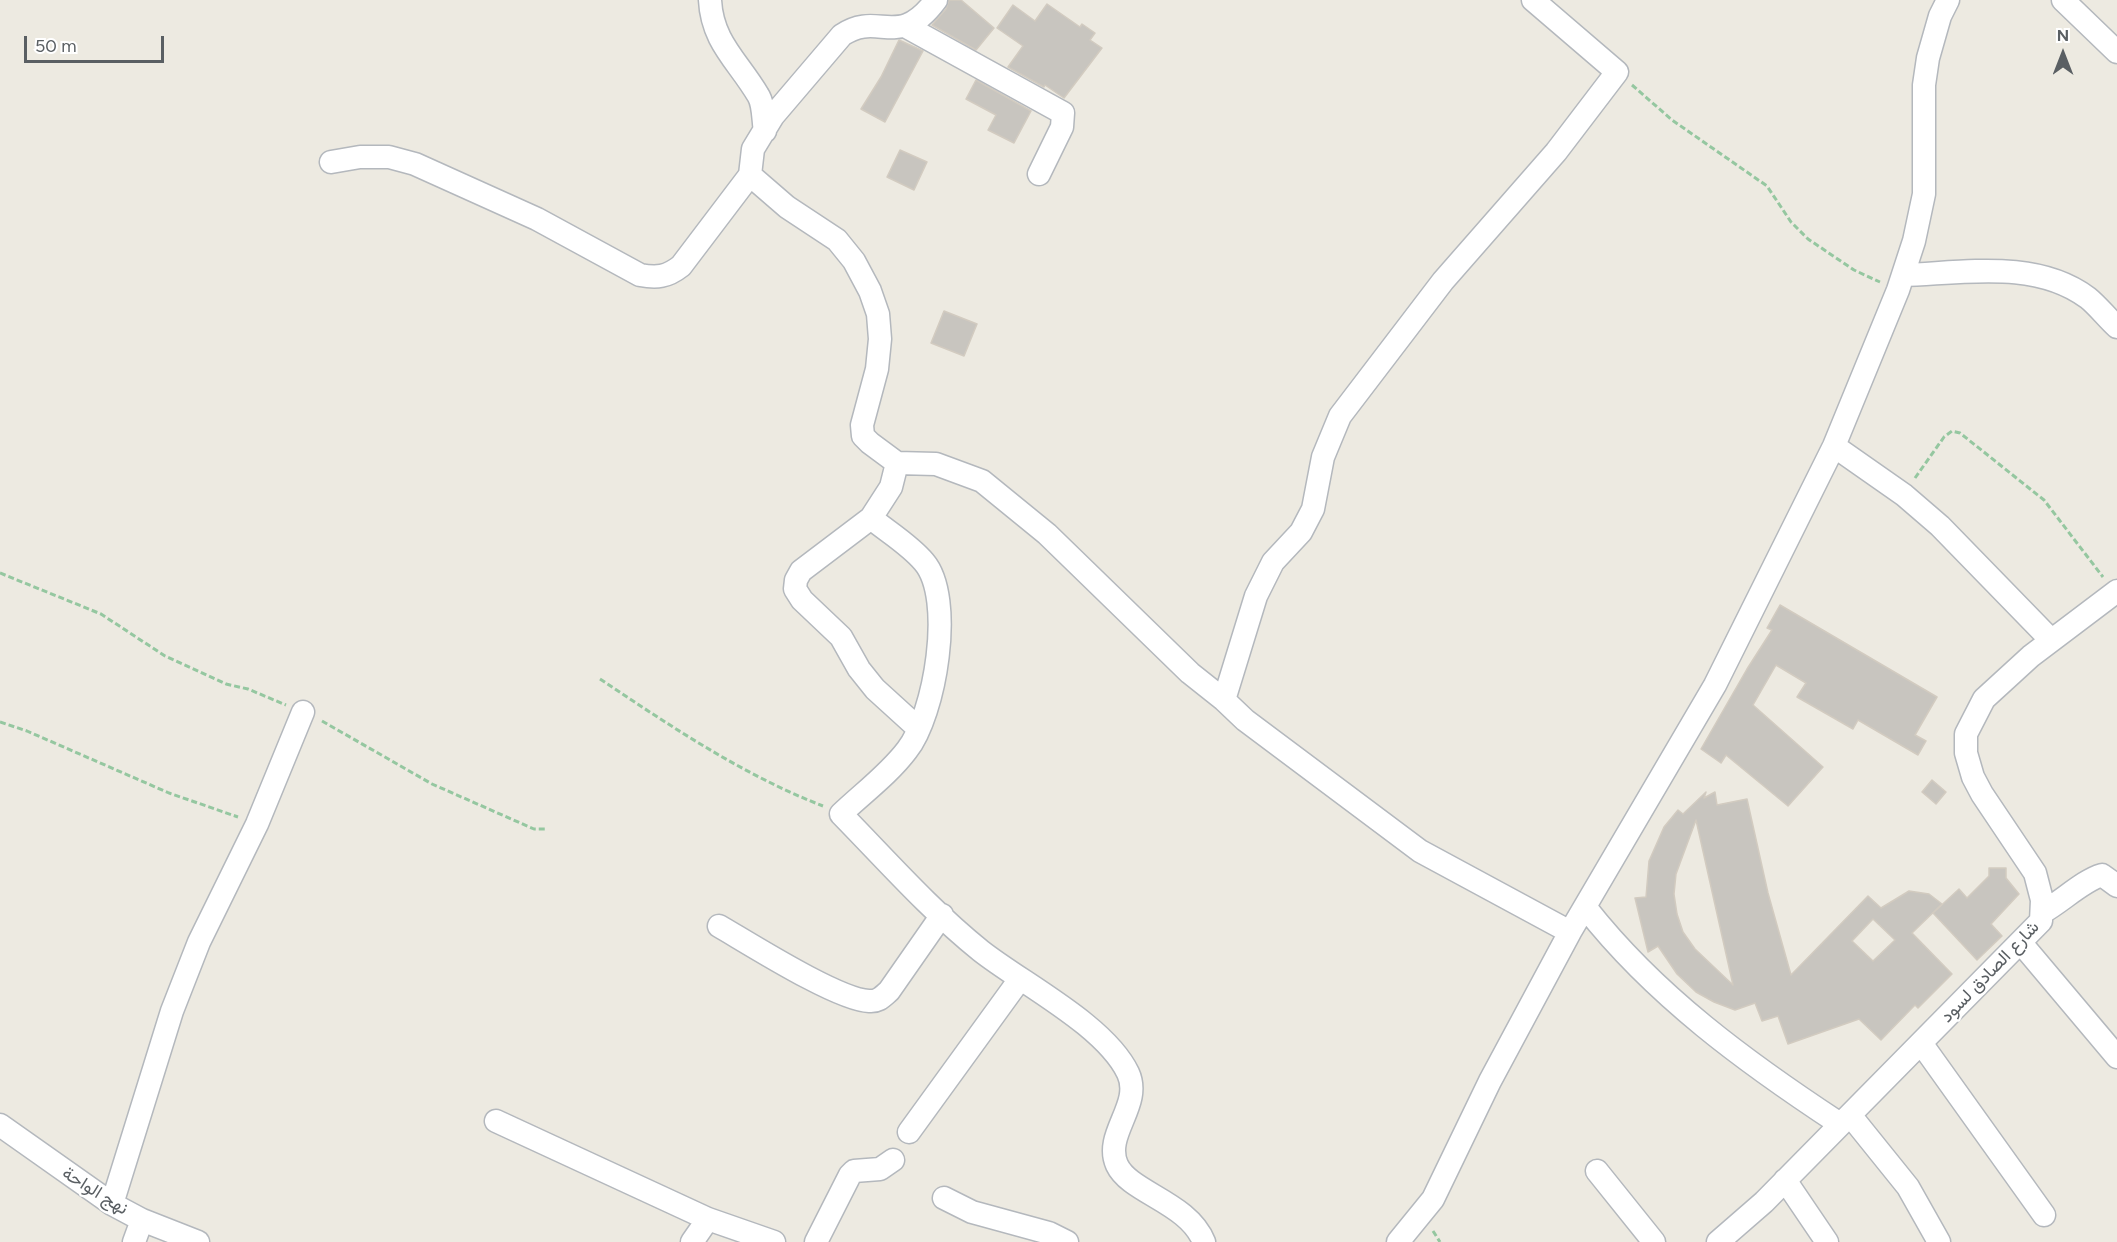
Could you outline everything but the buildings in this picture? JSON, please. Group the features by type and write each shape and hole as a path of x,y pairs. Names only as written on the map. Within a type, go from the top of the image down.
{"street":[{"path":"710,0 711,20 735,66 759,96 765,131"},
{"path":"907,27 923,17 936,0"},
{"path":"1224,700 1256,596 1273,562 1301,532 1313,508 1323,457 1340,416 1422,308 1556,152 1617,72 1533,0"},
{"path":"1398,1242 1433,1200 1490,1081 1570,932 1715,685 1834,446 1901,283 1914,242 1924,194 1924,85 1928,58 1940,16 1948,0"},
{"path":"2063,0 2117,52"},
{"path":"332,162 369,157 389,158 415,164 537,219 640,275 657,278 671,274 681,266 750,175 753,149 773,116 783,108 842,35 854,27 907,27 1063,113 1062,127 1039,174"},
{"path":"750,175 787,207 837,240 854,261 870,291 878,314 880,339 877,369 862,425 863,436 870,443 897,463 936,464 982,481 1047,534 1190,674 1224,700 1245,720 1420,851 1570,932"},
{"path":"1901,283 2027,273 2066,285 2088,298 2117,327"},
{"path":"1834,446 1904,495 1994,579 2051,640"},
{"path":"897,463 891,487 871,518 801,572 796,580 795,589 802,600 841,637 859,669 875,689 919,729"},
{"path":"871,518 925,562 937,591 938,642 928,703 919,729 908,749 842,814 907,884 981,951 1082,1022 1110,1048 1128,1074 1131,1099 1113,1150 1117,1166 1133,1182 1180,1212 1199,1231 1204,1242"},
{"name":"شارع الصادق لسود","path":"1718,1242 1785,1180 2041,921 2043,912 2036,873 1973,777 1966,753 1966,734 1984,699 2051,640 2116,592"},
{"path":"112,1203 172,1011 199,942 257,824 303,712"},
{"path":"2043,912 2065,900 2093,878 2102,875 2117,886"},
{"path":"1586,908 1640,970 1703,1026 1778,1084 1845,1119 1908,1187 1938,1242"},
{"path":"719,926 839,993 868,1001 878,1000 888,991 942,915"},
{"path":"2021,943 2117,1056"},
{"path":"909,1132 1020,979"},
{"path":"1921,1043 2044,1215"},
{"path":"496,1121 708,1219 774,1242"},
{"name":"نهج الواحة","path":"0,1125 112,1203 142,1220 198,1242"},
{"path":"816,1242 850,1175 854,1171 880,1169 893,1160"},
{"path":"1597,1171 1654,1242"},
{"path":"1785,1180 1827,1242"},
{"path":"944,1198 972,1212 1049,1233 1067,1242"},
{"path":"692,1242 708,1219"},
{"path":"134,1242 142,1220"}],"path":[{"path":"1617,72 1672,120 1767,186 1791,222 1808,239 1854,270 1901,283"},
{"path":"1904,495 1944,438 1952,431 1960,433 2044,500 2116,592"},
{"path":"0,573 100,614 165,656 186,666 226,684 248,689 303,712 432,784 534,829 546,830"},
{"path":"600,679 707,749 784,791 842,814"},
{"path":"0,722 27,731 169,793 257,824"}]}
